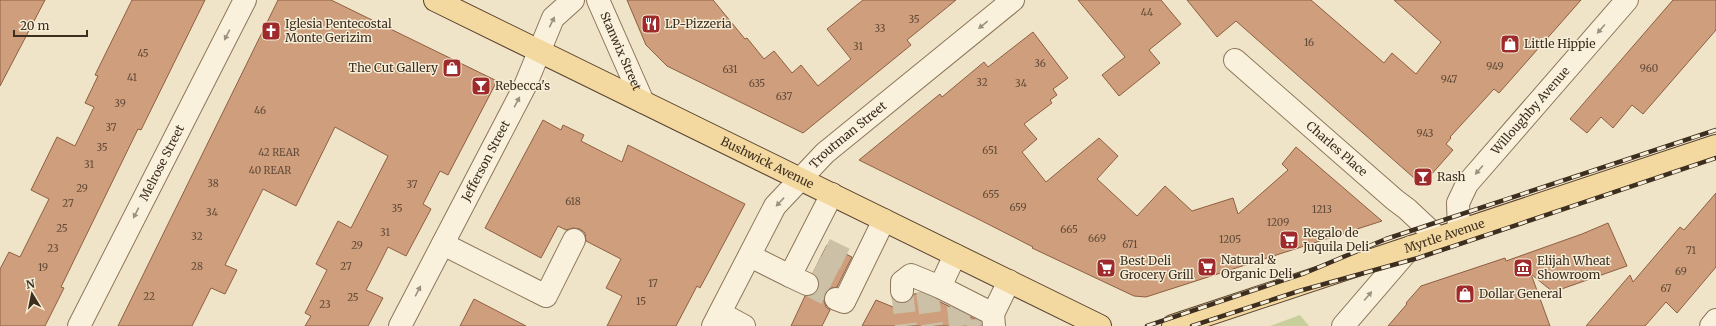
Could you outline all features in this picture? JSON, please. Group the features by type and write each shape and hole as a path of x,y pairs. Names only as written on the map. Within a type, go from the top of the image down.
{"main road":[{"name":"Bushwick Avenue","path":"434,0 1100,326"},
{"name":"Myrtle Avenue","path":"1173,326 1716,146"}],"street":[{"name":"Melrose Street","path":"79,326 245,0"},
{"name":"Jefferson Street","path":"400,326 526,86 553,18 573,0"},
{"name":"Stanwix Street","path":"598,0 643,102"},
{"name":"Troutman Street","path":"717,320 775,206 825,153 1013,0"},
{"name":"Willoughby Avenue","path":"1459,231 1458,203 1467,184 1627,0"},
{"name":"Charles Place","path":"1235,60 1407,209 1438,238"},
{"path":"750,256 808,263 832,194"},
{"path":"850,279 884,220"},
{"path":"443,244 546,296 574,240"},
{"path":"1343,326 1411,247"},
{"path":"955,255 961,303"},
{"path":"902,291 902,282 911,276 961,303"},
{"path":"961,303 1009,281"},
{"path":"717,320 744,326"},
{"path":"1711,326 1716,320"}],"green space":[{"path":"1300,315 1309,326 1270,326"}],"building":[{"path":"0,0 45,0 0,86"},
{"path":"132,0 205,0 141,130 138,129 61,287 64,288 45,326 0,326 0,269 9,252 20,257 49,199 31,190 57,137 75,146 94,107 85,103 98,76 95,75"},
{"path":"278,0 331,0 497,81 448,175 440,171 423,204 431,209 406,256 388,247 366,290 383,298 368,326 305,326 311,316 305,313 327,270 316,264 338,221 351,228 388,156 335,127 296,206 263,189 225,265 237,270 225,294 211,288 192,326 118,326"},
{"path":"627,0 713,0 745,39 747,38 764,59 774,51 792,73 801,65 818,86 851,59 827,29 863,0 956,0 907,40 911,45 803,133 667,66 646,45"},
{"path":"1078,0 1161,0 1181,24 1149,50 1160,63 1119,96 1102,75 1125,57"},
{"path":"1187,0 1311,0 1384,63 1392,53 1416,74 1441,42 1394,0 1581,0 1499,93 1494,89 1450,137 1451,138 1446,144 1453,150 1422,185 1236,21 1217,37"},
{"path":"1673,0 1716,0 1716,30 1643,114 1632,105 1613,128 1601,117 1587,133 1570,119"},
{"path":"1033,32 1068,78 1053,89 1057,95 1050,100 1052,103 1024,124 1037,139 1022,152 1046,182 1099,138 1118,156 1097,179 1137,216 1165,186 1192,211 1233,198 1238,214 1288,170 1282,164 1296,147 1382,221 1146,297 1134,296 1032,248 1033,247 859,160 940,94 942,97 984,62 988,67"},
{"path":"543,120 561,130 563,125 584,135 581,141 622,162 628,145 745,204 700,288 697,286 676,326 607,326 622,296 606,288 621,259 586,241 585,233 580,229 573,228 566,230 558,226 541,258 485,228"},
{"path":"1716,193 1716,267 1677,313 1666,302 1645,326 1586,326 1630,275 1633,282 1680,227 1684,230"},
{"path":"1608,223 1627,266 1553,292 1531,274 1550,326 1388,326 1421,286 1505,258 1506,261 1582,234"},
{"path":"827,245 852,257 837,287 828,289 824,294 826,307 830,310 822,326 791,326 805,296 814,294 818,289 819,283 817,277 813,273"},
{"path":"922,293 981,322 981,326 862,326 876,300 905,312 904,303 909,302 914,294"},
{"path":"474,299 526,326 460,326"}],"tunnel":[{"path":"825,249 854,263"},
{"path":"816,266 845,281"},
{"path":"807,284 836,299"},
{"path":"902,291 906,326"},
{"path":"927,291 932,326"},
{"path":"958,306 960,326"},
{"path":"977,319 978,326"}],"railway":[{"path":"1147,326 1305,273 1386,239 1716,130"},
{"path":"1192,326 1299,291 1418,258 1716,158"}],"place":[{"name":"LP-Pizzeria","path":"651,24"},
{"name":"Iglesia Pentecostal Monte Gerizim","path":"271,31"},
{"name":"Little Hippie","path":"1510,44"},
{"name":"The Cut Gallery","path":"452,68"},
{"name":"Rebecca's","path":"481,86"},
{"name":"Rash","path":"1423,177"},
{"name":"Regalo de Juquila Deli","path":"1289,240"},
{"name":"Natural & Organic Deli","path":"1207,267"},
{"name":"Best Deli Grocery Grill","path":"1106,268"},
{"name":"Elijah Wheat Showroom","path":"1523,268"},
{"name":"Dollar General","path":"1465,294"}]}
